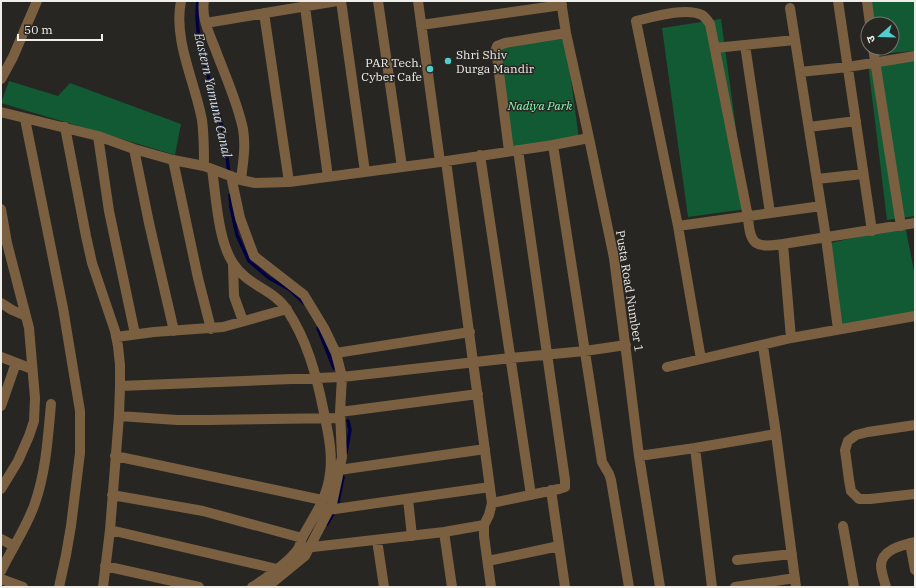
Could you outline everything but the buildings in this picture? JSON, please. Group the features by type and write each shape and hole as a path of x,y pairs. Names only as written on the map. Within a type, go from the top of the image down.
{"street":[{"path":"1,80 14,57 36,1"},
{"path":"181,1 179,22 187,66 202,121 204,141 211,169 221,231 226,250 233,264 250,282 273,294 282,302 296,324 306,345 317,378 330,441 331,464 329,481 319,509 302,538 298,549 277,569 264,585"},
{"path":"204,1 203,9 206,23 242,128 245,150 236,178 240,218 254,256 304,295 324,328 336,353 342,378 340,411 343,469 332,504 305,556 264,585 252,587"},
{"path":"206,23 337,1"},
{"path":"341,1 365,172"},
{"path":"378,1 402,167"},
{"path":"418,1 470,332 492,503 489,515 484,525 491,587"},
{"path":"838,1 872,231"},
{"path":"867,1 869,16"},
{"path":"421,25 561,3"},
{"name":"Pusta Road Number 1","path":"561,3 566,33 590,138 614,258 639,456 660,587"},
{"path":"305,7 328,177"},
{"path":"790,8 826,238 838,329"},
{"path":"701,359 678,226 636,21 677,13 694,12 703,15 710,24 748,217 748,227 757,244 766,247 915,223"},
{"path":"264,13 289,182"},
{"path":"492,503 565,487 548,356 496,49 497,46 505,43 566,33"},
{"path":"715,48 795,40"},
{"path":"745,45 770,213"},
{"path":"874,56 900,226"},
{"path":"800,72 848,67 915,56"},
{"path":"2,115 66,127 98,136 134,149 211,169 255,183 289,182 328,177 553,146 590,138"},
{"path":"25,119 63,308 80,411 80,453 70,533 59,587"},
{"path":"809,127 856,121"},
{"path":"66,127 89,250 116,337 119,359 119,416 110,530 103,587"},
{"path":"98,136 109,212 135,334"},
{"path":"553,146 602,462 612,480 629,587"},
{"path":"134,149 149,223 174,331"},
{"path":"480,155 531,495"},
{"path":"173,160 198,278 211,329"},
{"path":"817,179 863,174"},
{"path":"678,226 821,206"},
{"path":"1,209 4,240 29,328 32,369 35,386 34,421 18,461 1,489"},
{"path":"783,244 791,338"},
{"path":"233,264 234,296 243,321"},
{"path":"1,303 26,316"},
{"path":"116,337 135,334 211,329 287,309"},
{"path":"666,367 763,346 791,338 915,316"},
{"path":"336,353 470,332"},
{"path":"120,386 342,378 510,358 585,352 626,345"},
{"path":"735,587 795,583 763,346"},
{"path":"1,357 32,369"},
{"path":"1,406 16,363"},
{"path":"119,416 177,420 325,418 340,411 478,394"},
{"path":"1,571 35,504 44,470 51,404"},
{"path":"915,425 856,435 848,441 845,450 851,491 859,498 870,500 915,494"},
{"path":"639,456 776,434"},
{"path":"695,448 712,587"},
{"path":"343,469 485,449"},
{"path":"115,456 322,500"},
{"path":"329,510 490,487"},
{"path":"551,490 565,587"},
{"path":"112,495 204,511 302,538"},
{"path":"408,499 412,536"},
{"path":"298,549 444,532 484,525"},
{"path":"844,526 854,587"},
{"path":"110,530 277,569"},
{"path":"444,532 452,587"},
{"path":"1,539 14,546"},
{"path":"377,540 384,587"},
{"path":"886,587 881,565 883,557 891,550 912,542 915,570"},
{"path":"488,561 559,546"},
{"path":"737,560 792,554"},
{"path":"105,566 199,587"},
{"path":"1,579 23,587"}],"green space":[{"path":"869,1 915,1 915,51 900,52 900,16 871,16"},
{"path":"721,19 747,209 688,217 662,28"},
{"name":"Nadiya Park","path":"565,36 579,139 509,151 501,44"},
{"path":"915,56 915,216 887,220 868,64"},
{"path":"9,81 58,96 70,83 181,124 175,155 1,103"},
{"path":"905,225 915,276 915,316 838,329 827,244"}],"waterway":[{"name":"Eastern Yamuna Canal","path":"198,1 197,15 200,44 221,122 229,174"},
{"name":"Eastern Yamuna Canal","path":"230,195 237,235 249,261 269,278 289,289 304,303"},
{"name":"Eastern Yamuna Canal","path":"318,328 334,368"},
{"name":"Eastern Yamuna Canal","path":"346,453 350,430 348,421"},
{"name":"Eastern Yamuna Canal","path":"327,524 337,507 343,477"}],"place":[{"name":"Shri Shiv Durga Mandir","path":"448,61"},
{"name":"PAR Tech. Cyber Cafe","path":"430,69"}]}
